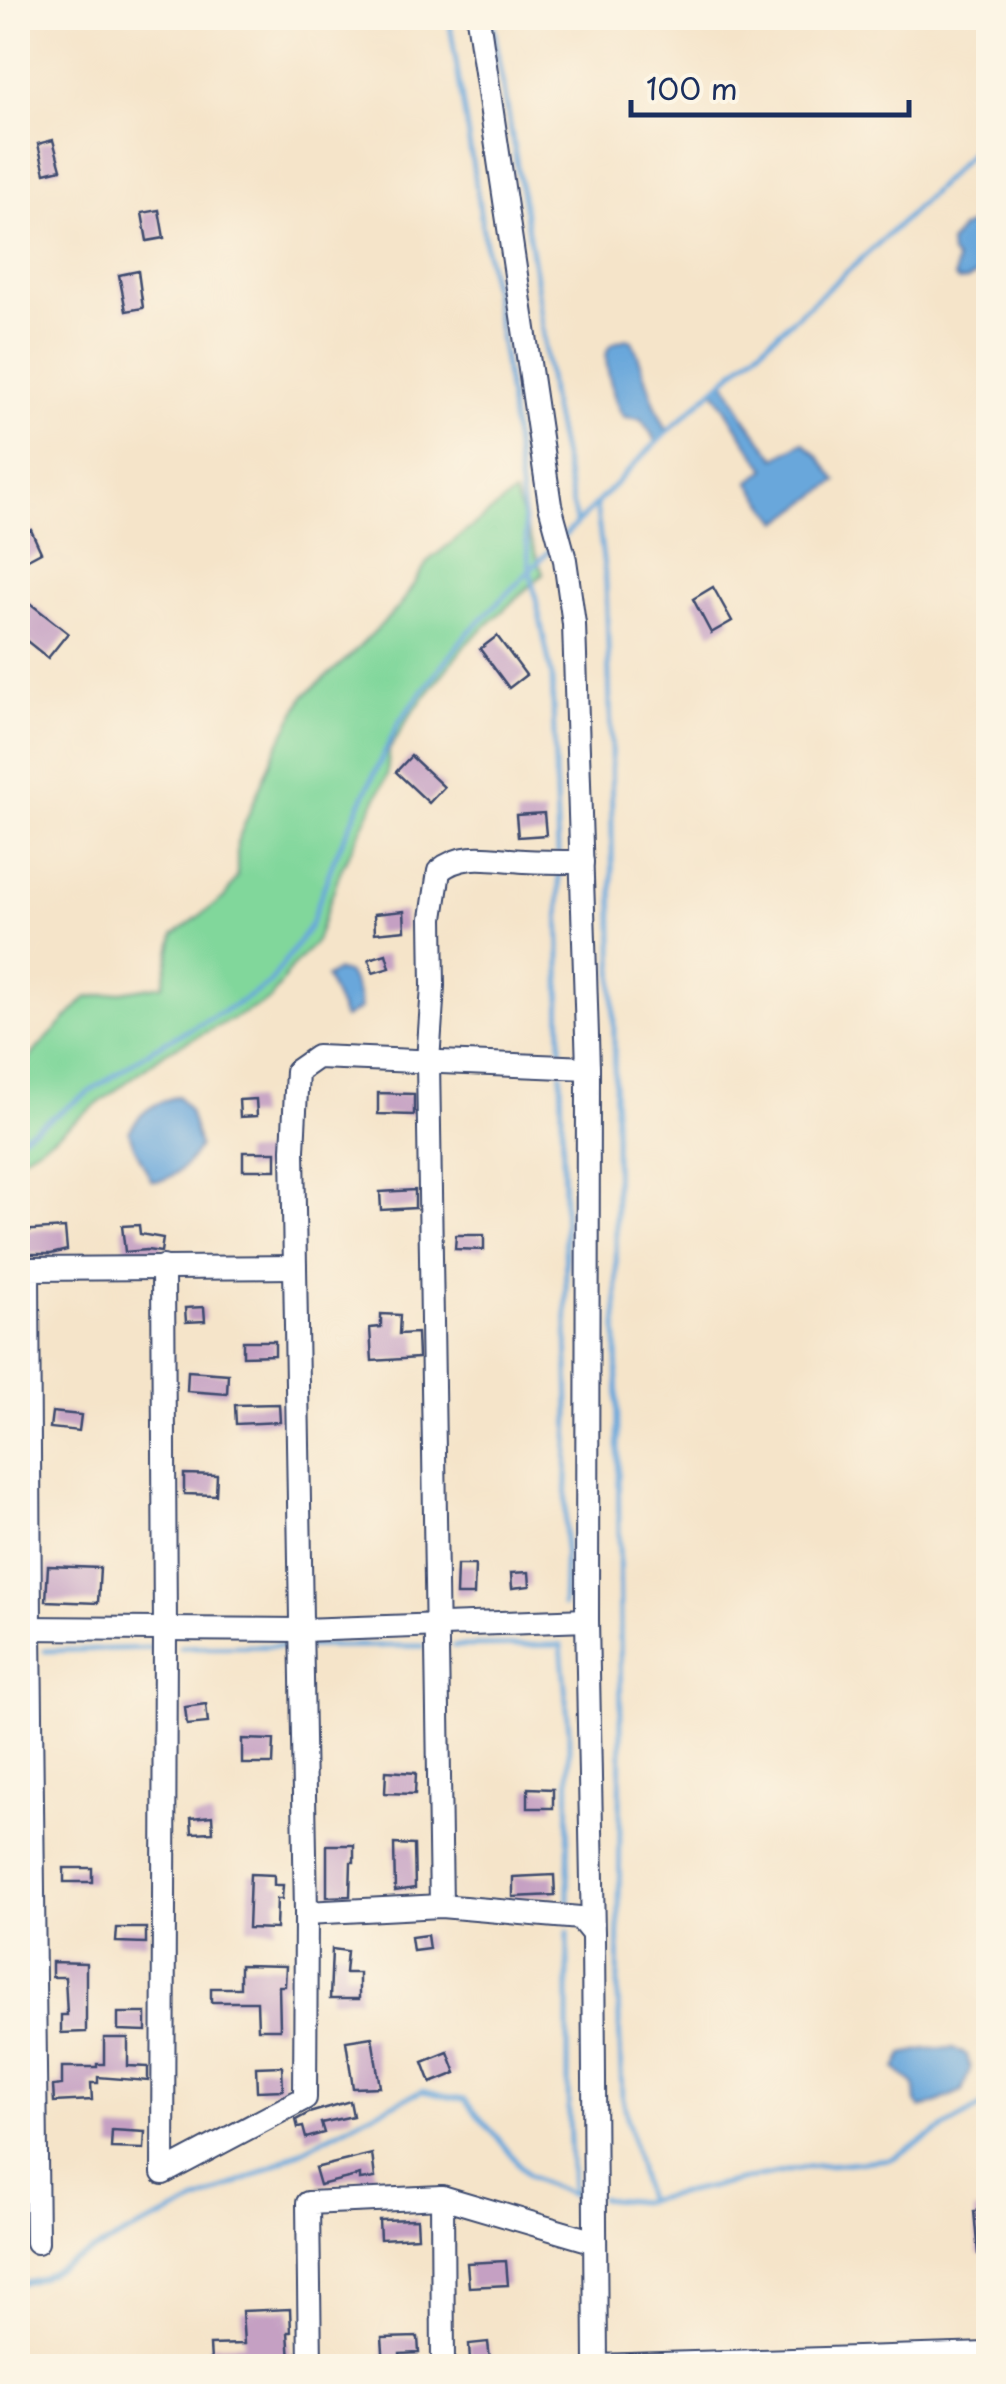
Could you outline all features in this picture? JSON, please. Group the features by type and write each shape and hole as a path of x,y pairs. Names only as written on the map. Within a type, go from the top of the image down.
{"street":[{"path":"478,18 550,505 566,560 574,624 588,1068 586,1620 596,2366 928,2361 988,2354"},
{"path":"441,1906 428,1062 432,918 439,872 450,862 475,857 582,862"},
{"path":"163,1268 163,2174 305,2098 306,1913 294,1150 297,1070 317,1057 588,1068"},
{"path":"37,2242 24,1628 23,1369 28,1268 295,1267"},
{"path":"24,1628 301,1630 586,1620"},
{"path":"306,1913 441,1906 580,1918 593,1934"},
{"path":"310,2366 308,2203 442,2197 595,2233"},
{"path":"442,2197 443,2366"}],"green space":[{"path":"514,494 543,574 467,643 409,717 389,750 387,777 340,872 316,941 270,1000 166,1052 54,1137 18,1159 18,1073 86,998 163,985 174,935 225,897 237,877 237,842 274,753 304,696 401,605 428,561"}],"water":[{"path":"976,221 988,230 988,268 958,281 950,243 961,229"},
{"path":"626,339 632,341 668,432 657,442 641,419 625,417 615,397 607,352"},
{"path":"725,380 747,421 776,458 803,442 837,481 779,522 749,482 766,469 714,390"},
{"path":"337,971 347,973 360,1004 360,1009 344,1018 326,977"},
{"path":"178,1096 189,1111 199,1146 180,1170 152,1181 129,1132 149,1108"},
{"path":"953,2048 967,2055 970,2069 962,2091 921,2109 916,2102 915,2085 896,2069 903,2054"}],"building":[{"path":"53,140 61,169 45,173 38,144"},
{"path":"159,210 164,238 147,241 142,213"},
{"path":"138,271 143,308 126,311 119,275"},
{"path":"31,530 41,552 24,561 18,536"},
{"path":"713,587 732,621 711,633 693,599"},
{"path":"27,601 68,633 48,658 18,634 18,613"},
{"path":"497,636 526,675 509,688 480,649"},
{"path":"411,756 444,787 429,803 396,772"},
{"path":"544,813 546,835 518,837 516,815"},
{"path":"404,911 405,930 375,933 374,914"},
{"path":"386,954 390,968 373,973 369,959"},
{"path":"378,1093 414,1094 414,1115 378,1114"},
{"path":"256,1099 257,1116 240,1117 239,1100"},
{"path":"243,1152 276,1152 276,1170 243,1170"},
{"path":"415,1190 415,1208 381,1210 380,1192"},
{"path":"139,1225 140,1234 163,1238 161,1252 125,1252 122,1226"},
{"path":"65,1228 67,1250 27,1254 18,1259 18,1231"},
{"path":"456,1235 484,1235 484,1250 455,1249"},
{"path":"204,1307 205,1321 186,1322 185,1308"},
{"path":"381,1314 400,1315 399,1334 417,1333 418,1358 372,1361 370,1328 381,1327"},
{"path":"243,1341 275,1341 275,1355 243,1356"},
{"path":"188,1371 228,1374 227,1394 187,1391"},
{"path":"279,1404 280,1422 236,1424 235,1405"},
{"path":"52,1412 81,1415 79,1431 50,1428"},
{"path":"184,1474 217,1475 216,1495 184,1494"},
{"path":"457,1565 475,1565 474,1595 456,1595"},
{"path":"48,1566 100,1568 98,1603 46,1601"},
{"path":"529,1572 530,1586 512,1588 511,1573"},
{"path":"206,1704 208,1723 187,1725 185,1707"},
{"path":"242,1739 274,1740 273,1764 242,1764"},
{"path":"386,1771 416,1773 415,1794 385,1793"},
{"path":"528,1788 553,1789 553,1808 528,1808"},
{"path":"212,1816 213,1832 192,1833 191,1818"},
{"path":"394,1844 414,1845 415,1888 395,1891"},
{"path":"327,1845 354,1845 350,1896 327,1897"},
{"path":"64,1868 92,1868 92,1882 64,1882"},
{"path":"250,1874 274,1875 274,1885 283,1885 282,1899 277,1899 276,1929 248,1928"},
{"path":"554,1875 555,1895 513,1897 513,1877"},
{"path":"117,1928 146,1928 146,1943 116,1942"},
{"path":"427,1935 429,1949 413,1951 411,1937"},
{"path":"332,1949 347,1951 345,1973 359,1973 359,1999 330,1999"},
{"path":"52,1962 86,1963 86,2032 61,2033 61,2015 67,2015 65,1977 52,1977"},
{"path":"240,1965 286,1966 285,1986 279,1986 280,2029 258,2029 257,2002 211,2002 211,1988 240,1988"},
{"path":"118,2013 146,2013 146,2031 118,2030"},
{"path":"372,2037 380,2087 353,2088 346,2041"},
{"path":"104,2038 128,2038 128,2066 148,2067 148,2081 98,2077 98,2083 91,2083 92,2100 54,2102 53,2086 62,2085 62,2067 104,2064"},
{"path":"448,2052 456,2073 431,2083 423,2062"},
{"path":"282,2066 283,2090 257,2091 256,2067"},
{"path":"350,2101 353,2116 321,2123 324,2133 306,2138 303,2127 298,2128 296,2120 309,2113"},
{"path":"112,2130 145,2132 144,2149 111,2148"},
{"path":"372,2154 375,2178 360,2180 360,2175 320,2185 315,2168"},
{"path":"988,2209 988,2253 978,2254 974,2211"},
{"path":"417,2219 418,2237 380,2239 379,2220"},
{"path":"506,2261 508,2285 469,2287 467,2263"},
{"path":"290,2309 290,2361 211,2361 210,2345 244,2344 242,2311"},
{"path":"418,2337 419,2353 400,2354 400,2366 384,2366 382,2338"},
{"path":"488,2342 490,2360 470,2362 469,2344"}],"waterway":[{"path":"449,18 506,374 530,570 552,677 558,853"},
{"path":"492,18 536,278 551,400 576,522"},
{"path":"564,536 677,423 915,209 988,133"},
{"path":"596,504 606,583 611,736 621,1733 618,1996 622,2094 646,2200"},
{"path":"18,1138 154,1048 269,984 310,926 334,859 399,722 464,637 553,547"},
{"path":"559,869 561,1058"},
{"path":"561,1074 569,1412 563,1605"},
{"path":"454,1646 561,1645 569,1731 568,1901"},
{"path":"180,1647 297,1646"},
{"path":"308,1646 423,1646"},
{"path":"45,1651 150,1648"},
{"path":"568,1932 572,2194"},
{"path":"18,2285 256,2175 422,2091 464,2100 528,2176 572,2195 590,2197"},
{"path":"601,2198 639,2202 806,2167 891,2159 988,2103"}]}
